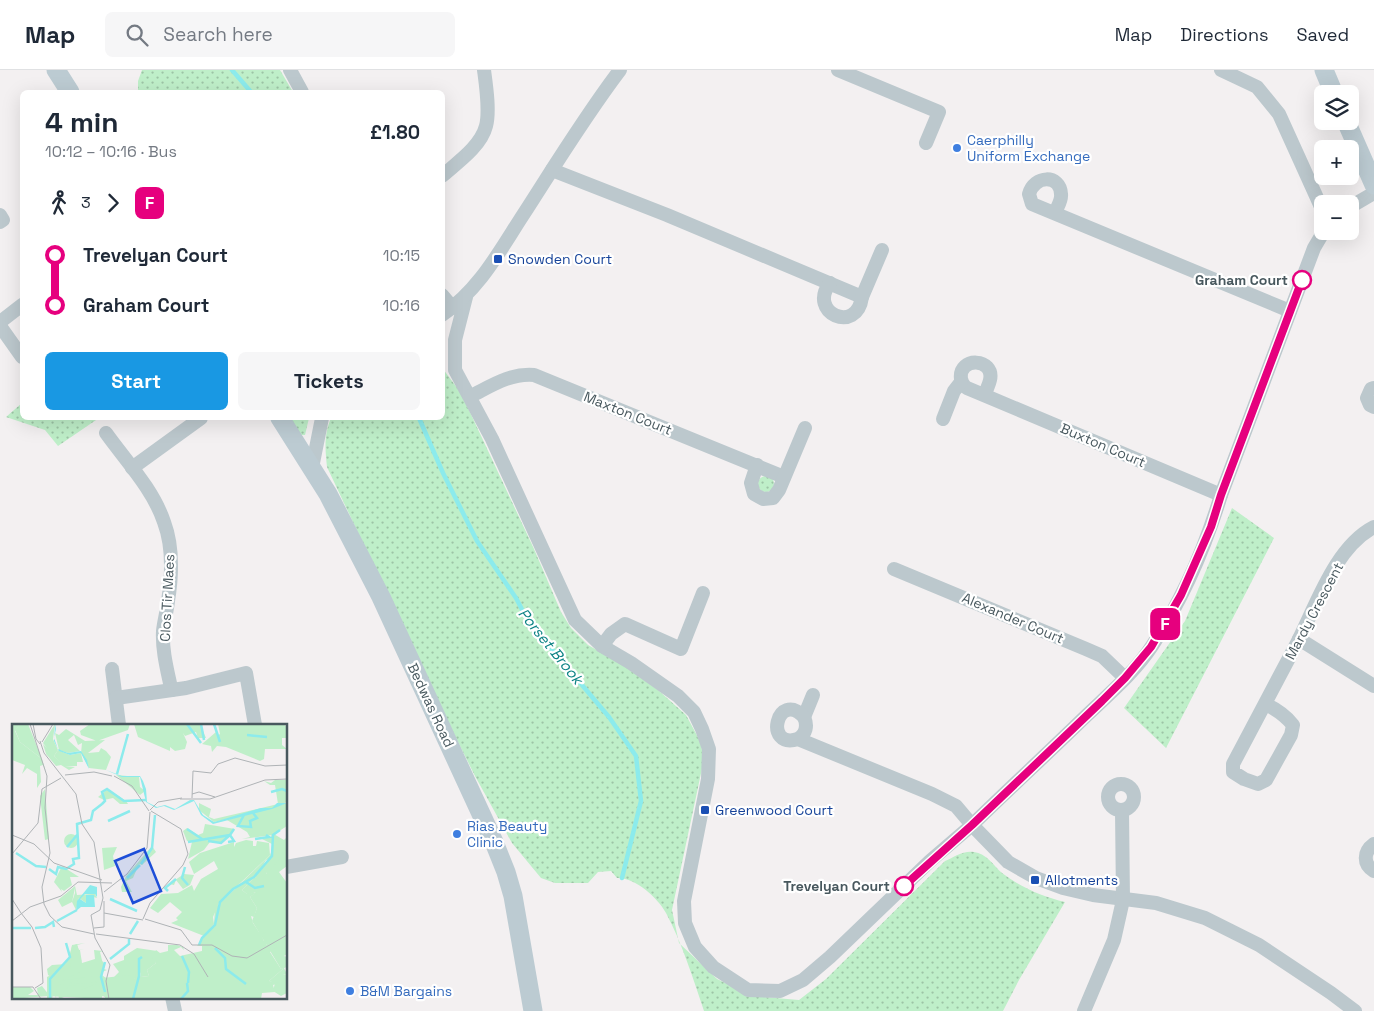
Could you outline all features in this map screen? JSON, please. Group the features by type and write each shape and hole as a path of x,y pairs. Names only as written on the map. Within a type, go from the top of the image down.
{"main road":[{"path":"56,70 69,90"},
{"path":"1324,70 1330,85"},
{"path":"1350,130 1374,185"},
{"name":"Bedwas Road","path":"281,420 328,494 381,597 494,842 513,896 533,1011"}],"street":[{"path":"290,70 301,90"},
{"path":"445,173 478,142 486,125 487,93 484,70"},
{"path":"448,311 466,297 481,279 620,70"},
{"path":"838,70 938,112 926,143"},
{"path":"1221,70 1257,86 1280,114 1316,195"},
{"path":"552,170 667,215 862,297"},
{"path":"1359,202 1374,193"},
{"path":"1055,213 1290,311"},
{"path":"0,215 3,220 0,222"},
{"path":"445,362 455,370 471,396 575,620 602,646 631,663 678,696 694,712 709,749 708,779 684,901 684,923 695,947 714,966 748,990 780,991 803,980 830,957 930,861 972,825 1125,678 1151,647 1181,595 1211,527 1221,495 1290,311 1319,240"},
{"path":"830,283 824,295 824,301 830,312 835,316 848,317 854,314 862,304 862,297 882,250"},
{"path":"455,370 455,340 466,297"},
{"path":"0,322 20,307"},
{"path":"0,326 20,355"},
{"path":"942,419 954,391 962,382 961,372 967,364 976,362 986,366 990,379 984,395"},
{"name":"Maxton Court","path":"471,396 515,376 534,375 784,477"},
{"name":"Buxton Court","path":"962,382 967,388 1221,495"},
{"path":"1374,388 1371,389 1367,398 1370,405 1374,407"},
{"path":"132,468 198,420"},
{"path":"312,468 322,420"},
{"path":"757,466 751,483 754,494 758,497 773,498 779,490 805,428"},
{"name":"Clos Tir Maes","path":"106,433 154,500 164,522 170,545 171,574 169,599 163,630 164,647 172,690"},
{"name":"Mardy Crescent","path":"1265,704 1277,710 1293,724 1291,735 1266,780 1258,784 1244,779 1233,772 1233,764 1329,578 1350,547 1374,527"},
{"name":"Alexander Court","path":"894,569 1086,649 1107,660 1125,678"},
{"path":"602,646 611,634 625,624 681,649 704,593"},
{"path":"1299,639 1374,686"},
{"path":"112,669 119,724"},
{"path":"116,698 172,690 246,673 255,724"},
{"path":"798,739 802,736 806,727 804,717 813,695"},
{"path":"804,717 791,710 782,714 777,722 780,735 788,740 798,739 956,806 1008,862 1036,878 1093,896 1156,903 1205,918 1259,945 1355,1011"},
{"path":"1084,1011 1114,940 1123,900 1122,811"},
{"path":"1374,844 1368,849 1365,858 1368,867 1374,871"},
{"path":"288,867 342,857"},
{"path":"172,998 175,1011"}],"green space":[{"path":"142,70 280,70 292,90 138,90 138,81"},
{"path":"445,372 461,393 534,549 561,612 571,628 588,645 623,665 658,690 686,715 700,741 704,759 672,910 678,939 666,913 645,889 631,881 617,878 611,871 598,872 588,883 555,883 541,878 512,843 475,776 435,696 327,467 327,430 330,420 445,420"},
{"path":"20,405 20,420 96,420 58,446 45,430 6,417"},
{"path":"290,420 309,420 305,435 301,435"},
{"path":"763,476 769,476 774,481 772,490 763,492 758,487 758,481"},
{"path":"1232,508 1274,538 1166,748 1124,708 1185,621"},
{"path":"967,852 978,853 986,857 1002,873 1016,883 1040,894 1065,902 1003,1011 704,1011 680,944 717,979 736,988 764,997 799,1000 826,979 945,861 959,854"}],"waterway":[{"name":"Porset Brook","path":"232,70 249,90"},
{"name":"Porset Brook","path":"420,420 443,473 477,541 516,598 528,621 609,717 636,756 641,801 622,878"}],"bus line":[{"name":"F","path":"904,886 972,825 1115,689 1151,647 1181,595 1211,527 1221,495 1302,280"}],"place":[{"name":"Caerphilly Uniform Exchange","path":"957,148"},
{"name":"Snowden Court","path":"498,259"},
{"name":"Graham Court","path":"1302,280"},
{"name":"Greenwood Court","path":"705,810"},
{"name":"Rias Beauty Clinic","path":"457,834"},
{"name":"Allotments","path":"1035,880"},
{"name":"Trevelyan Court","path":"904,886"},
{"name":"B&M Bargains","path":"350,991"}]}
